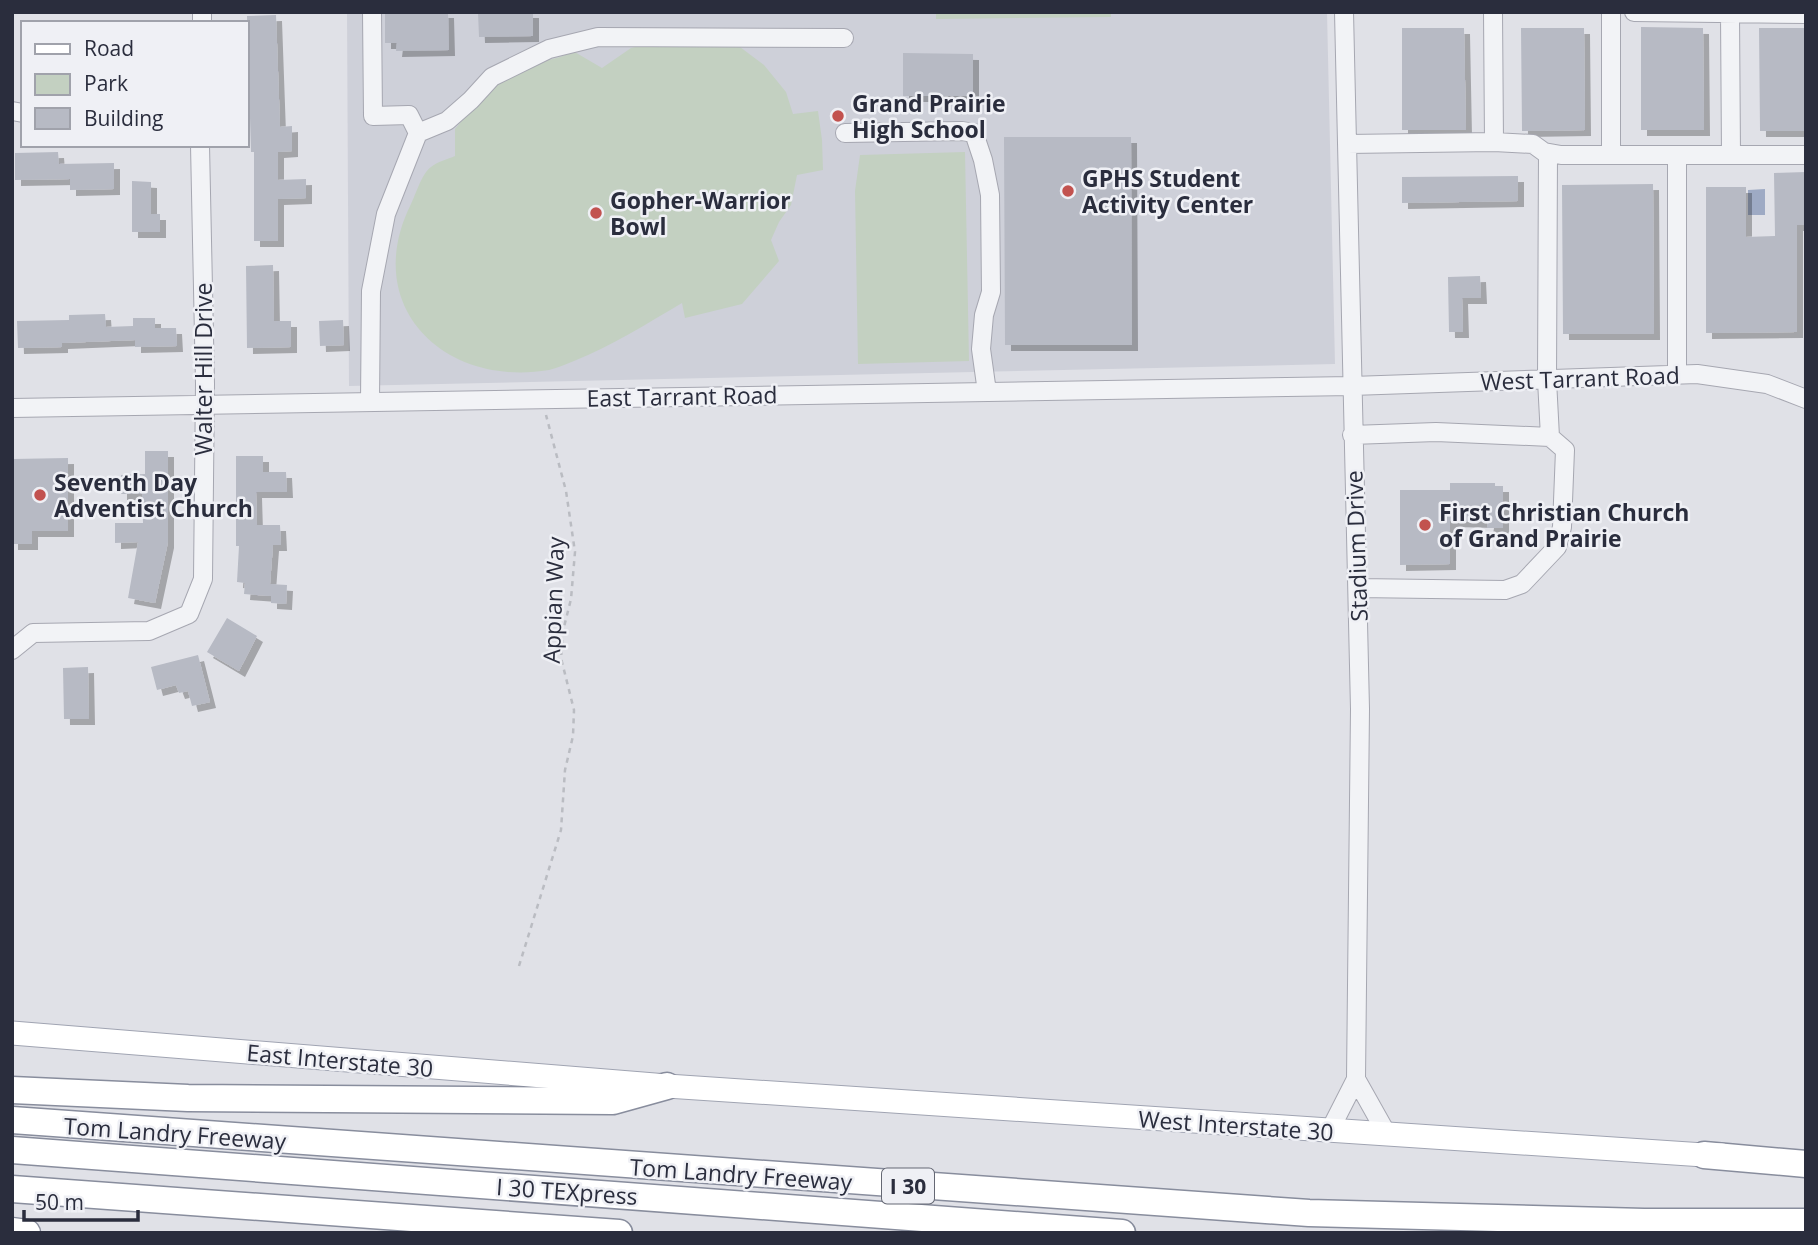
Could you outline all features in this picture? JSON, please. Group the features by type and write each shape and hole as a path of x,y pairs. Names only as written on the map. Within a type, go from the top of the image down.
{"highway":[{"path":"12,1090 188,1098 613,1101 667,1086"},
{"name":"Tom Landry Freeway","path":"12,1120 1309,1213 1644,1223 1806,1222"},
{"name":"I 30 TEXpress","path":"12,1150 1122,1233"},
{"path":"1704,1155 1806,1164"},
{"path":"12,1189 619,1233"},
{"path":"12,1231 27,1233"}],"main road":[{"name":"East Interstate 30","path":"12,1033 667,1086"},
{"name":"West Interstate 30","path":"667,1086 1704,1155 1806,1151"}],"street":[{"path":"372,12 373,116 409,115 418,132"},
{"name":"Stadium Drive","path":"1329,1132 1356,1079 1360,709 1344,12"},
{"path":"1493,12 1494,142"},
{"path":"1611,12 1611,155"},
{"path":"1634,12 1806,14"},
{"path":"1730,14 1731,155"},
{"path":"370,401 371,290 386,214 418,132 447,121 492,77 549,49 598,37 844,38"},
{"path":"845,134 962,131 974,134 983,160 990,195 991,292 984,316 981,349 987,392"},
{"path":"1347,144 1494,142 1533,145 1548,153 1806,155"},
{"name":"Walter Hill Drive","path":"12,649 33,633 149,631 189,614 203,579 205,384 200,147"},
{"path":"1548,153 1550,437"},
{"path":"1677,156 1677,375"},
{"name":"West Tarrant Road","path":"1352,386 1697,374 1767,384 1806,399"},
{"name":"East Tarrant Road","path":"12,408 1352,386"},
{"path":"1352,435 1436,432 1550,437 1565,450 1562,527 1557,547 1522,584 1505,590 1358,588"},
{"name":"Stadium Drive","path":"1356,1079 1388,1136"}],"path":[{"name":"Appian Way","path":"519,966 561,830 565,770 573,736 574,710 561,658 563,631 571,599 575,552 566,491 542,398"}],"shaded area":[{"name":"Grand Prairie High School","path":"347,12 1327,12 1335,364 349,386"}],"green space":[{"path":"936,12 1111,12 1111,17 936,19"},
{"name":"Gopher-Warrior Bowl","path":"659,41 736,44 764,65 786,92 793,114 818,111 823,170 797,175 791,205 771,240 779,261 742,304 685,318 682,303 602,349 549,370 511,372 476,366 446,352 422,332 405,306 396,276 398,241 411,204 428,170 455,156 455,129 495,85 525,66 561,57 573,51 602,68 631,48"},
{"path":"965,152 969,361 858,364 855,191 860,155"}],"water":[{"path":"1765,189 1765,215 1748,215 1748,190"}],"building":[{"path":"385,12 448,12 449,50 396,51 397,43 385,43"},
{"path":"478,12 533,12 533,36 479,37"},
{"path":"276,15 280,127 292,126 292,151 278,152 278,180 306,179 306,198 278,199 278,241 254,241 254,152 251,152 247,16"},
{"path":"1641,27 1703,28 1704,130 1641,130"},
{"path":"1402,28 1464,28 1466,130 1402,130"},
{"path":"1521,28 1584,28 1585,130 1522,131"},
{"path":"1759,28 1806,28 1806,131 1760,131"},
{"path":"903,53 973,54 973,96 903,96"},
{"name":"GPHS Student Activity Center","path":"1004,137 1131,137 1132,345 1005,345"},
{"path":"58,152 59,164 114,163 114,189 70,190 70,179 15,180 15,153"},
{"path":"1806,172 1806,225 1797,225 1797,332 1706,333 1706,187 1746,187 1746,237 1775,236 1774,173"},
{"path":"1518,176 1518,201 1402,203 1402,177"},
{"path":"132,181 151,182 151,214 160,214 160,232 132,232"},
{"path":"1653,184 1654,334 1563,334 1562,185"},
{"path":"273,265 274,321 291,321 291,347 247,348 246,266"},
{"path":"1480,276 1481,298 1462,298 1463,332 1449,332 1448,277"},
{"path":"105,314 106,327 133,326 133,318 155,318 155,328 176,328 177,346 135,347 135,340 18,348 17,321 69,320 69,315"},
{"path":"343,320 344,345 320,346 319,321"},
{"path":"145,451 168,451 168,542 155,603 128,598 138,542 115,543 115,523 143,523 142,494 121,494 121,475 145,474"},
{"path":"236,456 263,456 263,472 286,472 287,492 256,492 257,525 280,525 281,545 273,545 270,584 287,585 286,604 271,603 271,596 244,594 245,583 237,582 239,546 236,546"},
{"name":"Seventh Day Adventist Church","path":"68,458 68,531 32,531 32,544 12,544 12,459"},
{"name":"First Christian Church of Grand Prairie","path":"1450,483 1495,483 1495,486 1503,486 1503,528 1487,528 1488,522 1450,521 1450,564 1400,565 1400,490 1450,490"},
{"path":"227,618 257,636 239,671 207,652"},
{"path":"198,655 210,702 192,706 188,691 179,693 176,685 157,690 151,667"},
{"path":"88,667 89,719 64,719 63,668"}],"place":[{"name":"Grand Prairie High School","path":"838,116"},
{"name":"GPHS Student Activity Center","path":"1068,191"},
{"name":"Gopher-Warrior Bowl","path":"596,213"},
{"name":"Seventh Day Adventist Church","path":"40,495"},
{"name":"First Christian Church of Grand Prairie","path":"1425,525"}]}
